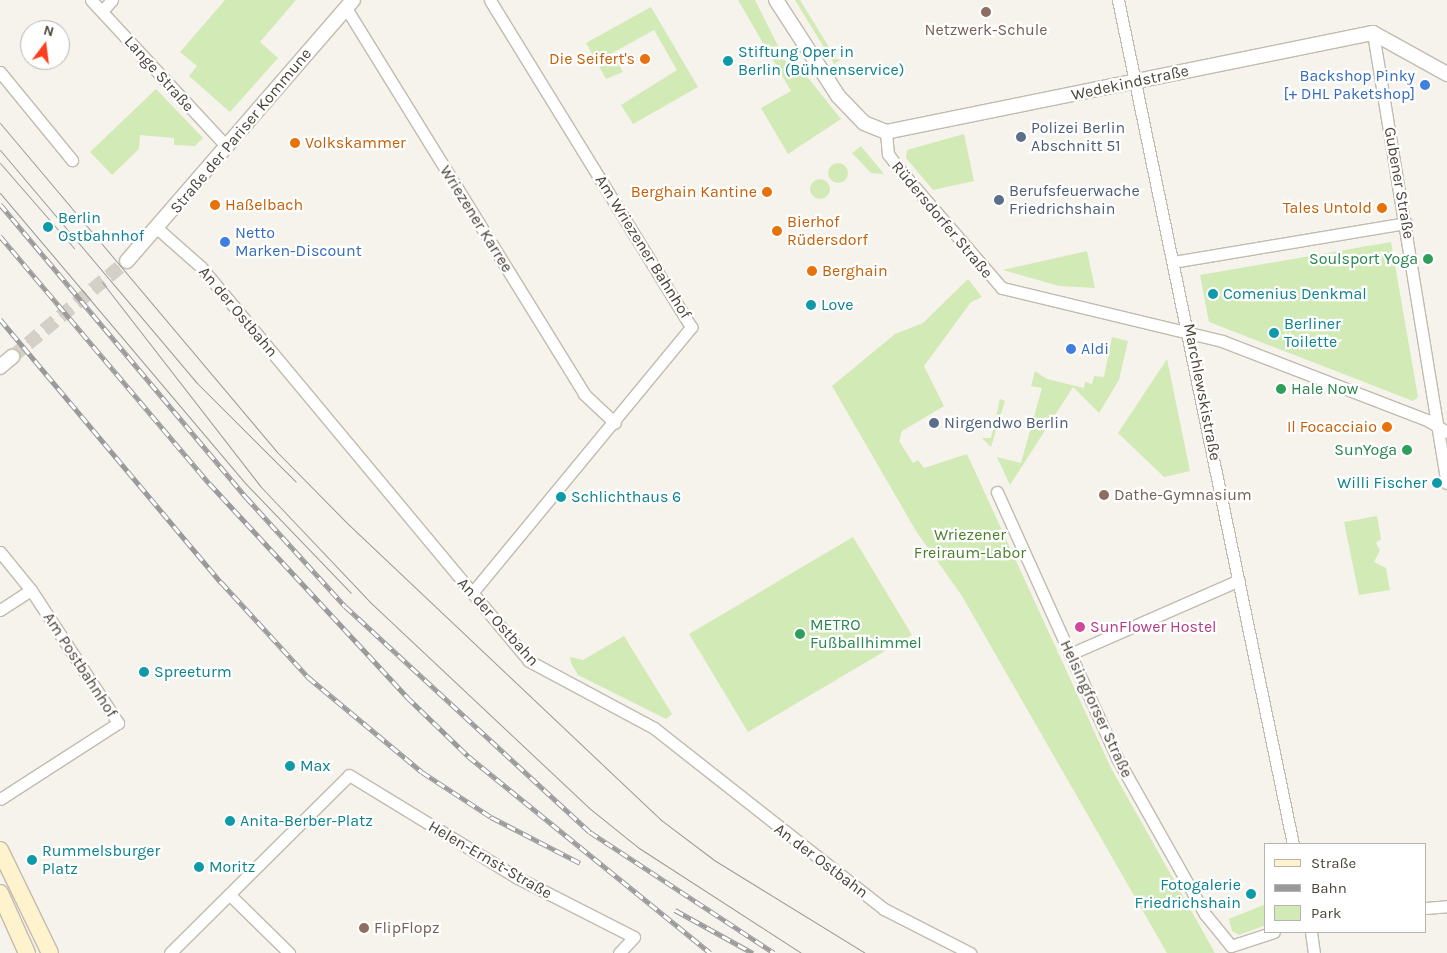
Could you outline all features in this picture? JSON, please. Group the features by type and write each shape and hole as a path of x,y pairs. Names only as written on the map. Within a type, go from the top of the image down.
{"main road":[{"path":"0,850 50,953"},
{"path":"0,893 28,953"}],"street":[{"name":"Lange Straße","path":"91,0 227,147"},
{"path":"102,11 112,0"},
{"name":"Am Wriezener Bahnhof","path":"472,594 688,336 690,324 490,0"},
{"path":"776,0 838,96 864,123 886,132"},
{"name":"Marchlewskistraße","path":"1118,0 1173,262 1190,332 1293,843"},
{"name":"Wriezener Karree","path":"349,4 584,394 615,423"},
{"name":"Straße der Pariser Kommune","path":"127,261 158,228 349,4"},
{"path":"1373,33 1447,74"},
{"name":"Wedekindstraße","path":"886,132 1373,33"},
{"name":"Gubener Straße","path":"1373,33 1443,430 1447,483"},
{"path":"0,72 72,160"},
{"name":"Rüdersdorfer Straße","path":"886,132 888,154 1002,288 1190,332 1443,430"},
{"path":"1173,262 1406,223"},
{"name":"An der Ostbahn","path":"158,228 202,268 533,665 654,728 884,909 970,953"},
{"path":"0,368 12,357"},
{"name":"Helsingforser Straße","path":"997,492 1117,758 1208,918 1231,946 1271,933"},
{"name":"Am Postbahnhof","path":"0,552 31,590 118,723 0,799"},
{"path":"1070,654 1239,580"},
{"path":"0,610 31,590"},
{"name":"Helen-Ernst-Straße","path":"230,895 349,775 511,874 634,937 619,953"},
{"path":"170,953 230,895 289,953"},
{"path":"1427,908 1447,906"},
{"path":"1311,933 1314,953"}],"green space":[{"path":"225,0 296,0 260,42 278,58 230,112 189,76 197,66 180,52"},
{"path":"738,0 755,0 790,70 796,66 801,69 841,119 788,154 761,108 791,91"},
{"path":"795,0 800,0 837,60 858,49 834,64"},
{"path":"651,7 698,87 633,124 621,105 677,70 654,30 605,57 614,56 623,72 606,79 586,43"},
{"path":"156,89 203,138 195,146 174,145 174,138 140,135 139,149 112,175 90,152"},
{"path":"964,134 974,181 933,190 906,158 907,150"},
{"path":"861,146 884,174 871,173 852,153"},
{"path":"838,163 845,166 848,173 845,180 838,183 831,180 828,173 831,166"},
{"path":"820,179 827,182 830,189 827,196 820,199 813,196 810,189 813,182"},
{"path":"1391,242 1418,397 1413,401 1209,322 1200,275"},
{"path":"1087,251 1095,288 1059,286 1003,270"},
{"name":"Wriezener Freiraum-Labor","path":"968,279 982,297 971,302 924,366 944,406 902,431 899,441 913,463 918,460 924,468 967,454 1111,768 1215,953 1167,953 962,596 916,531 832,386 895,334 923,323"},
{"path":"1112,337 1128,341 1119,380 1099,413 1073,387 1010,485 997,457 1021,463 1042,388 1031,386 1035,371 1047,379 1084,388 1085,382 1092,384 1094,376 1104,377"},
{"path":"1167,359 1190,471 1164,477 1118,433"},
{"path":"1000,399 1005,401 991,447 982,438 991,438"},
{"path":"1377,516 1381,539 1376,543 1380,550 1374,562 1386,568 1390,590 1359,595 1344,522"},
{"name":"METRO Fußballhimmel","path":"853,537 912,635 748,732 689,634"},
{"path":"624,636 672,714 666,719 578,675 571,663 570,657 583,660"},
{"path":"1264,905 1264,926 1239,935 1232,931 1229,919"}],"tunnel":[{"path":"12,357 127,261"}],"tram line":[{"path":"0,123 277,452 348,524 661,820 714,860 865,953"},
{"path":"0,150 196,382 296,482"},
{"path":"0,163 74,248"},
{"path":"0,193 246,484 351,593"},
{"path":"102,282 261,487 371,603 589,808 639,848 801,953"}],"railway":[{"path":"0,204 246,497 345,606 590,832 774,953"},
{"path":"0,236 209,483 407,697 468,756 710,953"},
{"path":"0,319 221,582 308,677 422,772 491,817 580,863"},
{"path":"675,910 753,953"}],"place":[{"name":"Netzwerk-Schule","path":"986,12"},
{"name":"Die Seifert's","path":"645,59"},
{"name":"Stiftung Oper in Berlin (Bühnenservice)","path":"728,61"},
{"name":"Backshop Pinky [+ DHL Paketshop]","path":"1425,85"},
{"name":"Polizei Berlin Abschnitt 51","path":"1021,137"},
{"name":"Volkskammer","path":"295,143"},
{"name":"Berghain Kantine","path":"767,192"},
{"name":"Berufsfeuerwache Friedrichshain","path":"999,200"},
{"name":"Haßelbach","path":"215,205"},
{"name":"Tales Untold","path":"1382,208"},
{"name":"Berlin Ostbahnhof","path":"48,227"},
{"name":"Bierhof Rüdersdorf","path":"777,231"},
{"name":"Netto Marken-Discount","path":"225,242"},
{"name":"Soulsport Yoga","path":"1428,259"},
{"name":"Berghain","path":"812,271"},
{"name":"Comenius Denkmal","path":"1213,294"},
{"name":"Love","path":"811,305"},
{"name":"Berliner Toilette","path":"1274,333"},
{"name":"Aldi","path":"1071,349"},
{"name":"Hale Now","path":"1281,389"},
{"name":"Nirgendwo Berlin","path":"934,423"},
{"name":"Il Focacciaio","path":"1387,427"},
{"name":"SunYoga","path":"1407,450"},
{"name":"Willi Fischer","path":"1437,483"},
{"name":"Dathe-Gymnasium","path":"1104,495"},
{"name":"Schlichthaus 6","path":"561,497"},
{"name":"SunFlower Hostel","path":"1080,627"},
{"name":"METRO Fußballhimmel","path":"800,634"},
{"name":"Spreeturm","path":"144,672"},
{"name":"Max","path":"290,766"},
{"name":"Anita-Berber-Platz","path":"230,821"},
{"name":"Rummelsburger Platz","path":"32,860"},
{"name":"Moritz","path":"199,867"},
{"name":"Fotogalerie Friedrichshain","path":"1251,894"},
{"name":"FlipFlopz","path":"364,928"}]}
